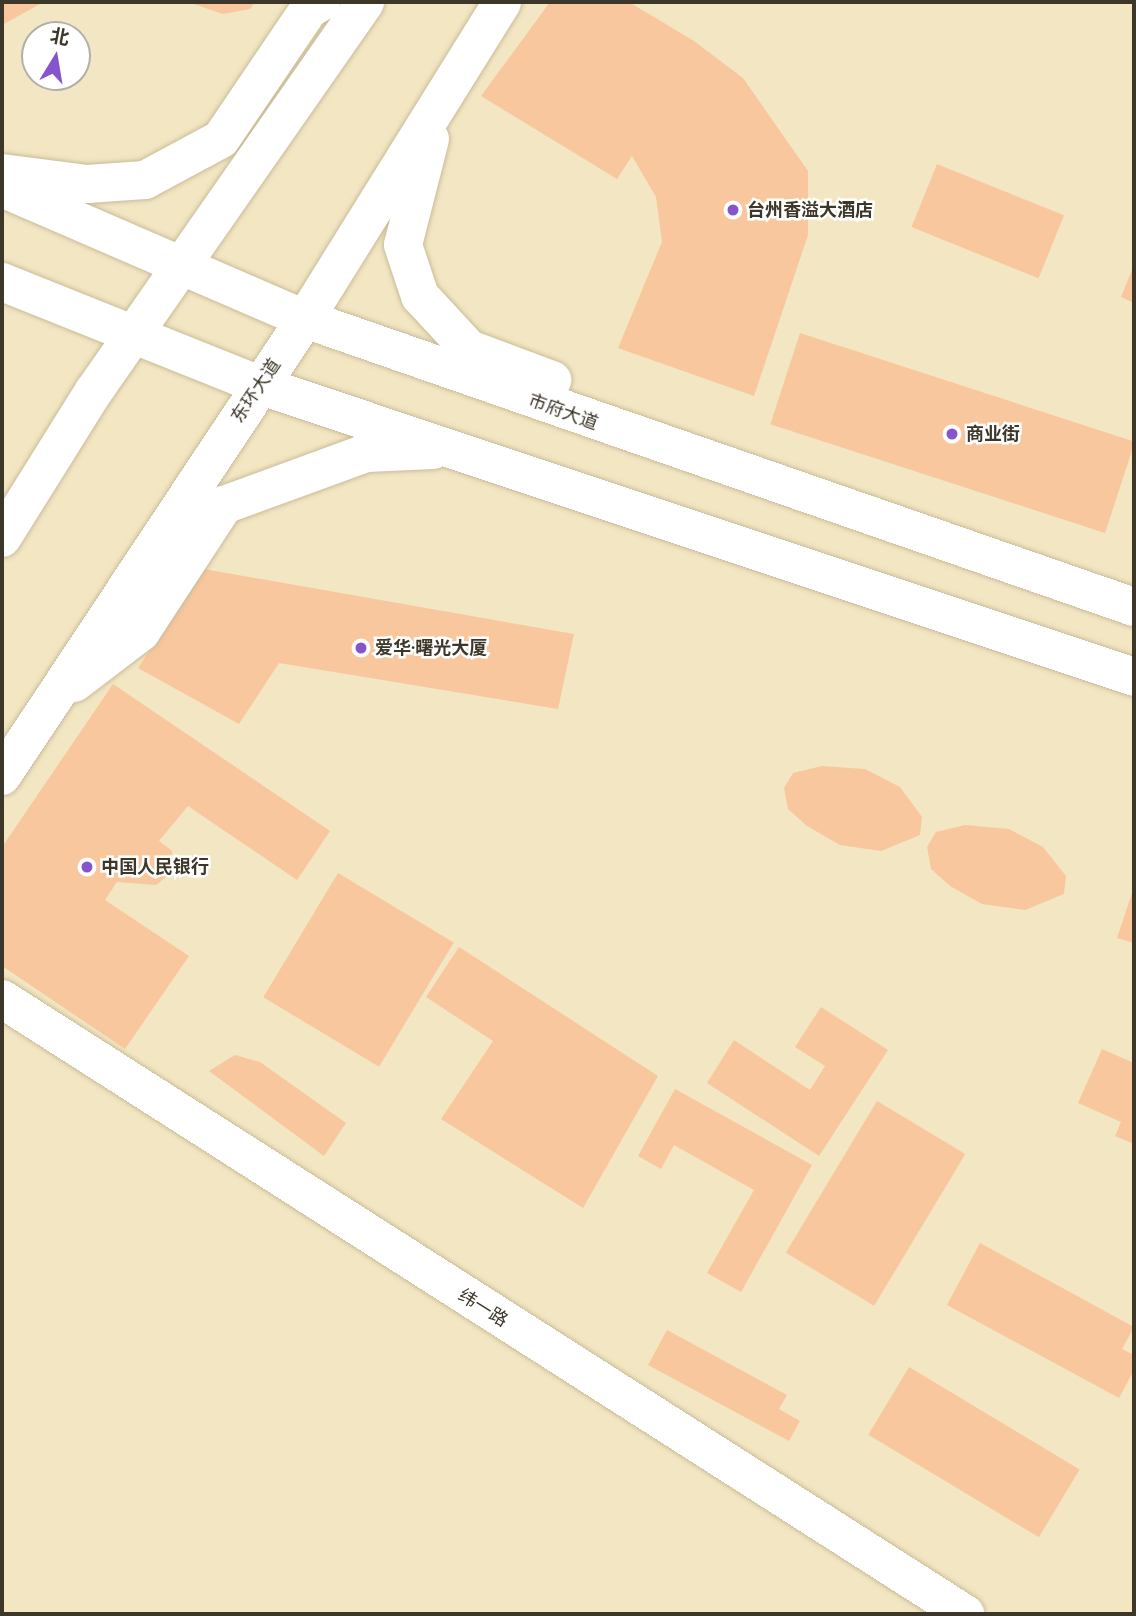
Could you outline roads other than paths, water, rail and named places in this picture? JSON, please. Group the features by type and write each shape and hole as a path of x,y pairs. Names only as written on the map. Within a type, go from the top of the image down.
{"main road":[{"path":"2,173 87,184 145,180 221,139 309,9 321,2"},
{"path":"2,538 133,335 365,2"},
{"name":"东环大道","path":"2,776 305,319 502,2"},
{"path":"440,100 403,245 420,296 469,349 571,387 643,441"},
{"name":"市府大道","path":"2,188 305,319 643,441 1134,607"},
{"path":"2,282 259,385 460,449 1134,677"},
{"path":"51,702 141,632 224,505 366,453 460,449"},
{"name":"纬一路","path":"2,999 965,1614"}],"place":[{"name":"台州香溢大酒店","path":"733,210"},
{"name":"商业街","path":"952,434"},
{"name":"爱华·曙光大厦","path":"361,648"},
{"name":"中国人民银行","path":"87,867"}]}
